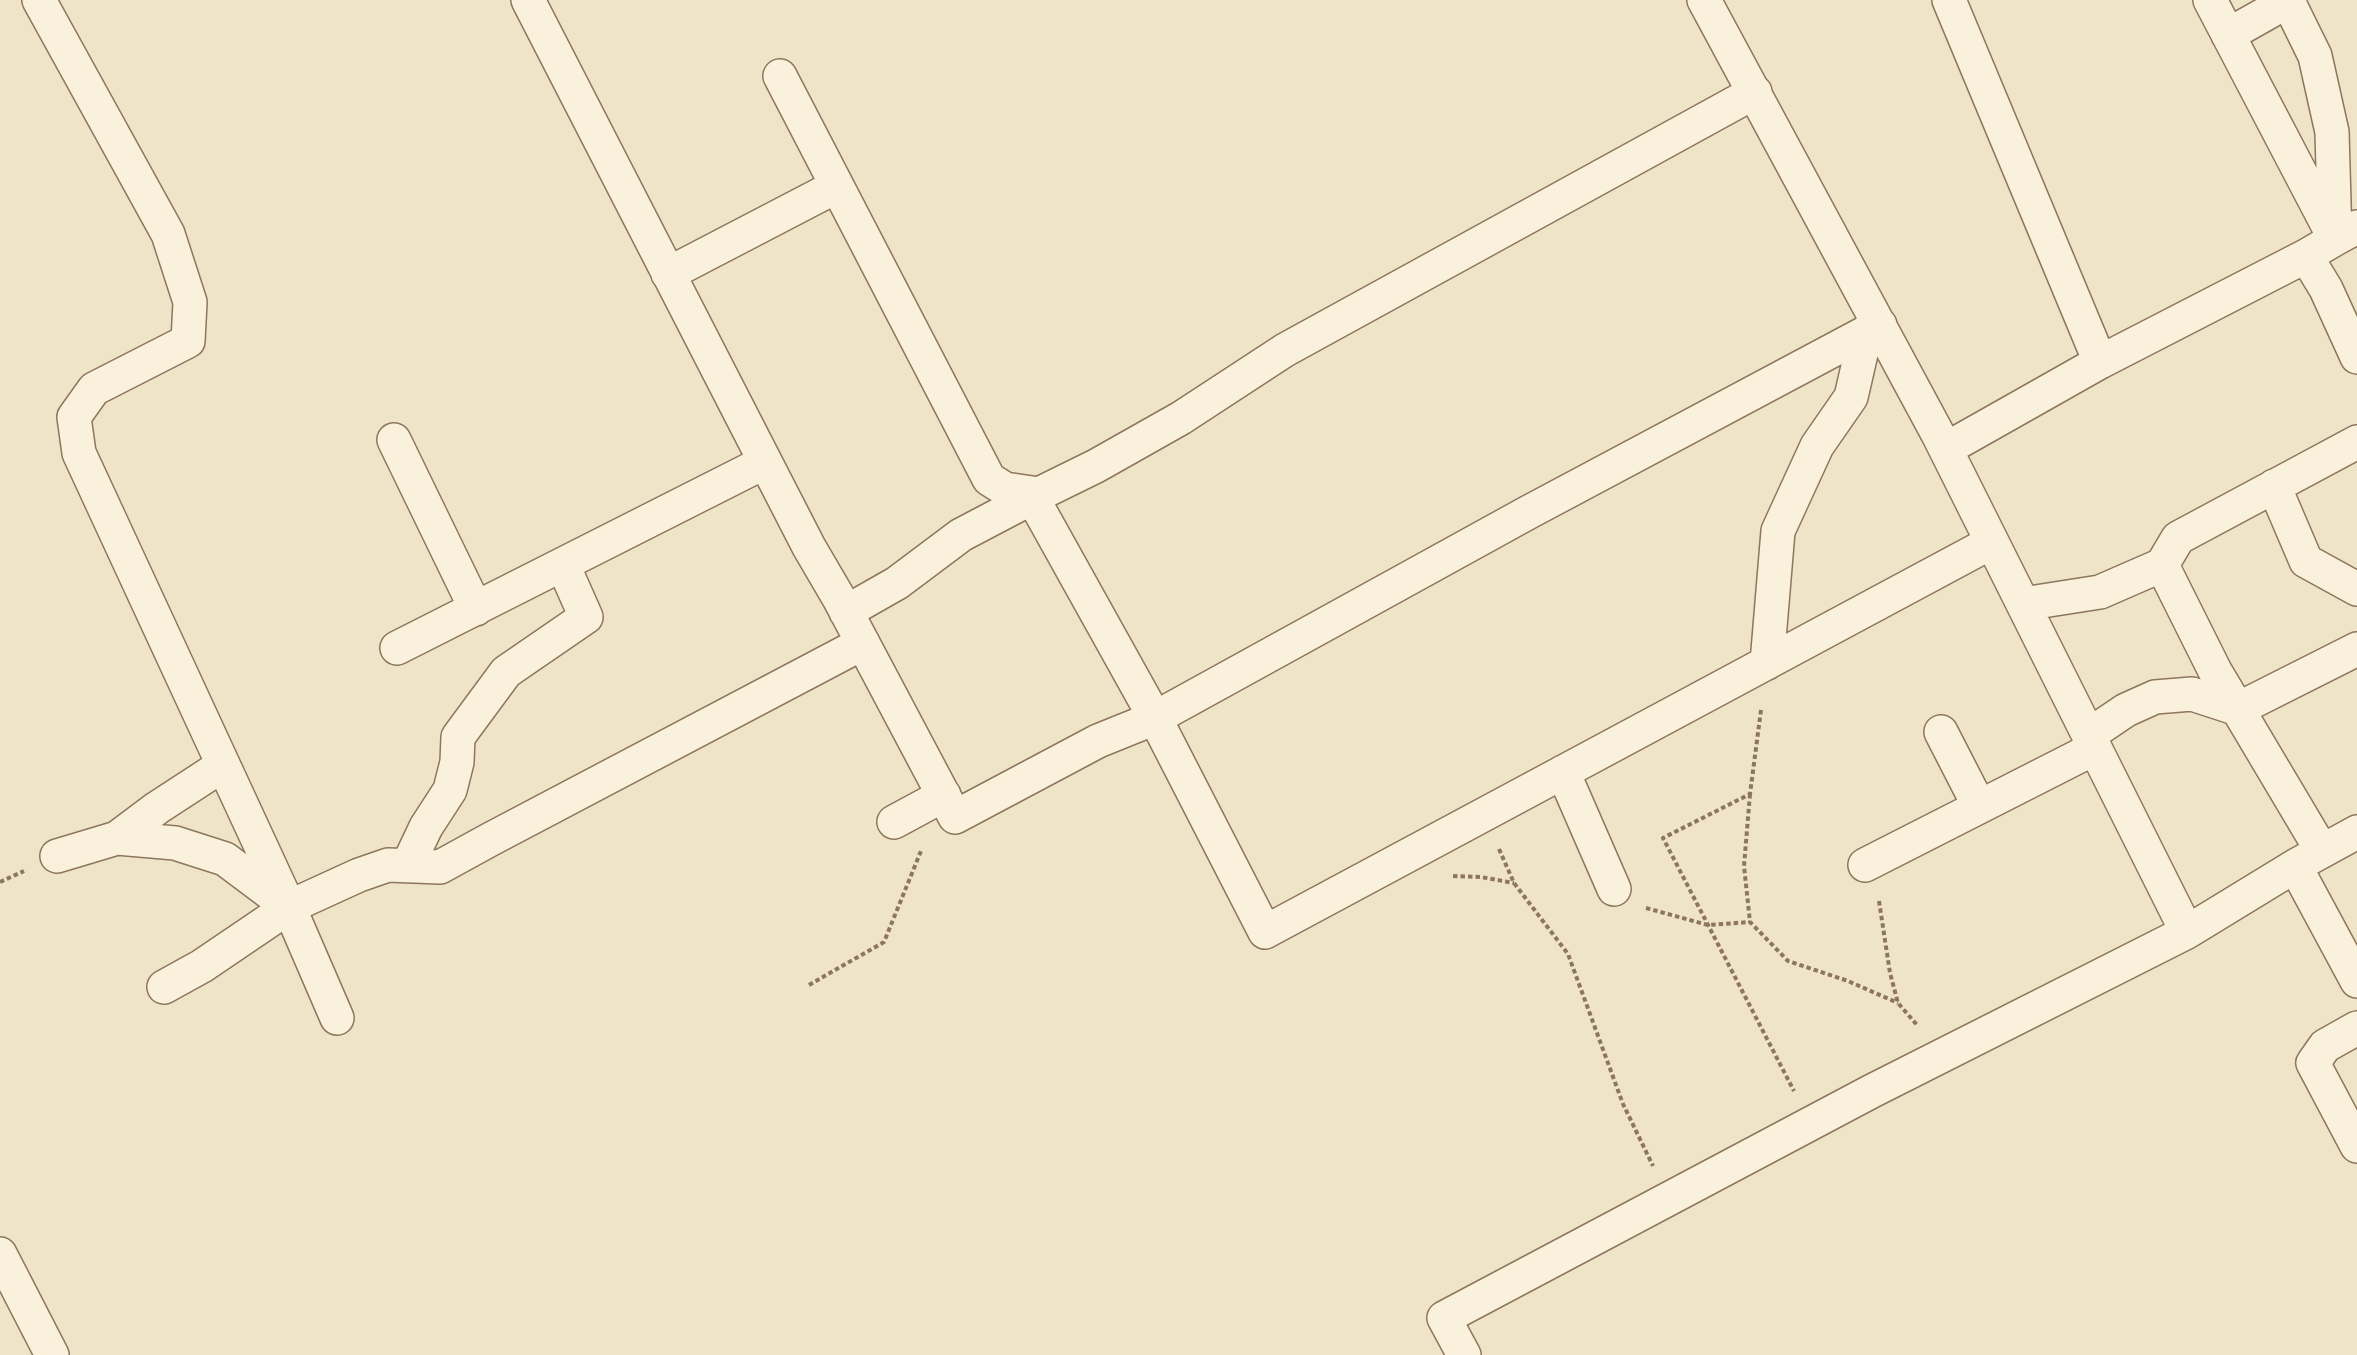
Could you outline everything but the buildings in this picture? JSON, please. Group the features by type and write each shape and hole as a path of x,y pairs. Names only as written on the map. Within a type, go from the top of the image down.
{"street":[{"path":"39,0 168,234 190,302 188,341 94,389 74,417 79,453 289,907 337,1018"},
{"path":"528,0 808,547 863,643 955,817 1098,741 1155,718 1519,518 1873,328"},
{"path":"1704,0 1755,92 1873,328 1946,449 2187,932"},
{"path":"1949,0 2100,362"},
{"path":"2210,0 2228,35 2346,233"},
{"path":"2228,35 2289,0 2315,56 2332,132 2346,233"},
{"path":"780,76 989,479 1005,489 1035,495"},
{"path":"846,612 897,583 960,535 1096,466 1181,418 1285,350 1755,92"},
{"path":"668,274 837,186"},
{"path":"1946,449 2100,362 2346,233"},
{"path":"2306,256 2326,288 2357,357"},
{"path":"1767,663 1778,531 1817,446 1851,397 1873,328"},
{"path":"394,440 476,609"},
{"path":"2023,604 2100,592 2162,565 2178,538 2357,442"},
{"path":"397,648 765,462"},
{"path":"2274,486 2306,561 2357,590"},
{"path":"1035,495 1155,718 1265,932 1992,542"},
{"path":"408,865 426,827 450,790 457,762 458,737 506,672 586,617 563,565"},
{"path":"2162,565 2215,671 2238,709 2309,859 2357,981"},
{"path":"164,987 202,966 289,907 359,875 388,865 440,867 863,643"},
{"path":"1865,865 1979,807 2092,742 2126,710 2155,697 2192,694 2238,709 2357,648"},
{"path":"1941,732 1979,807"},
{"path":"57,856 117,838 157,808 223,765"},
{"path":"1563,772 1614,889"},
{"path":"894,822 948,803"},
{"path":"1464,1355 1444,1318 1810,1124 2187,932 2357,832"},
{"path":"117,838 175,843 225,859 289,907"},
{"path":"2357,1028 2325,1046 2313,1063 2357,1146"},
{"path":"0,1254 52,1355"}],"path":[{"path":"1767,663 1750,794 1744,866 1750,922 1788,961 1848,981 1898,1003"},
{"path":"1750,794 1663,838 1810,1124"},
{"path":"809,985 884,942 926,838 948,803"},
{"path":"1484,815 1514,883 1568,954 1623,1104 1669,1200"},
{"path":"1865,865 1881,905 1890,973 1898,1003 1942,1056"},
{"path":"1614,889 1648,910 1708,925 1750,922"}]}
